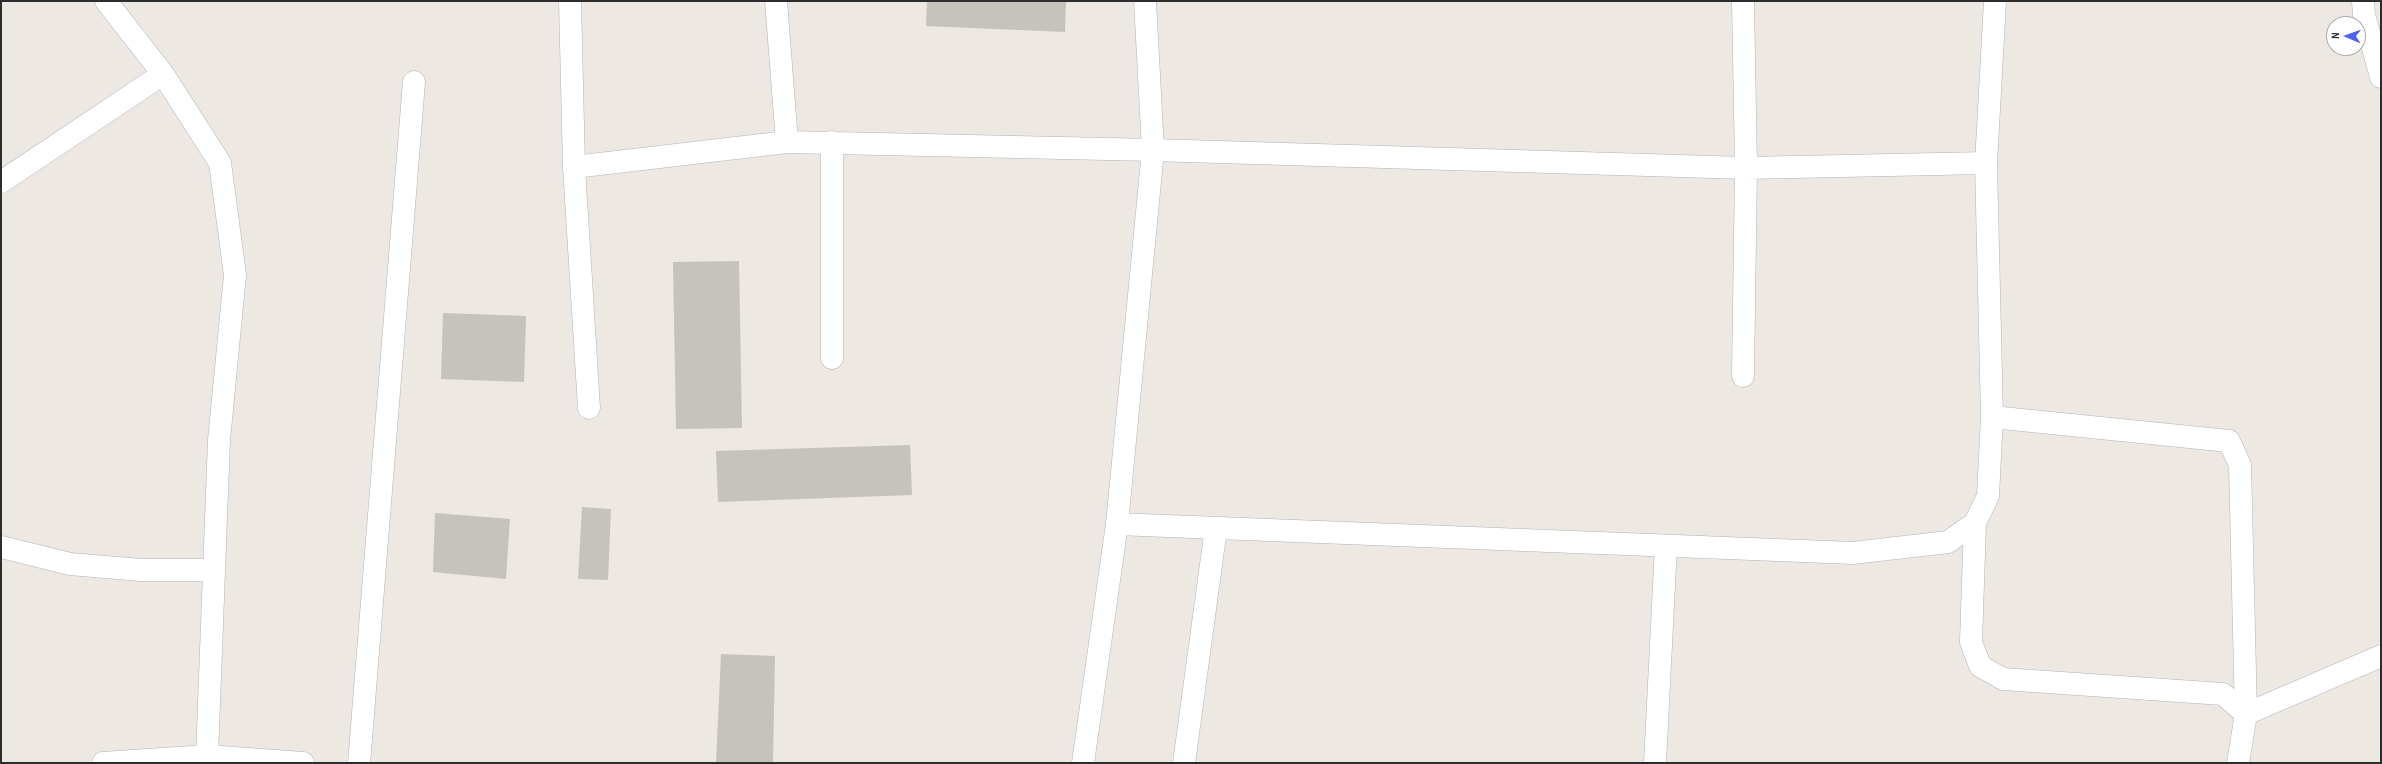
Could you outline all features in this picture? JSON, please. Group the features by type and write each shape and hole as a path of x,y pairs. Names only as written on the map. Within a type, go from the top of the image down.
{"street":[{"path":"106,1 163,74 220,163 235,275 219,440 207,756"},
{"path":"570,1 574,167 589,408"},
{"path":"776,1 787,142"},
{"path":"1083,763 1117,524 1153,150 1145,1"},
{"path":"1743,376 1746,168 1744,1"},
{"path":"1995,1 1986,163 1992,417 1988,496 1975,523 1971,642 1980,666 2003,679 2223,694 2246,714"},
{"path":"2363,1 2381,77"},
{"path":"1,182 163,74"},
{"path":"359,763 414,82"},
{"path":"574,167 787,142 1153,150 1746,168 1986,163"},
{"path":"832,142 832,358"},
{"path":"1992,417 2229,441 2240,465 2246,714 2238,763"},
{"path":"1117,524 1853,553 1948,542 1975,523"},
{"path":"1184,763 1216,528"},
{"path":"1655,763 1666,546"},
{"path":"1,547 70,564 141,570 213,570"},
{"path":"2246,714 2381,656"},
{"path":"103,763 207,756 303,763"}],"building":[{"path":"927,1 1066,1 1065,32 926,26"},
{"path":"739,261 742,428 676,429 673,262"},
{"path":"443,313 526,316 524,382 441,379"},
{"path":"910,445 912,495 718,502 716,451"},
{"path":"582,507 611,509 608,580 578,579"},
{"path":"435,513 510,519 506,579 433,572"},
{"path":"721,654 775,656 773,763 716,763"}]}
